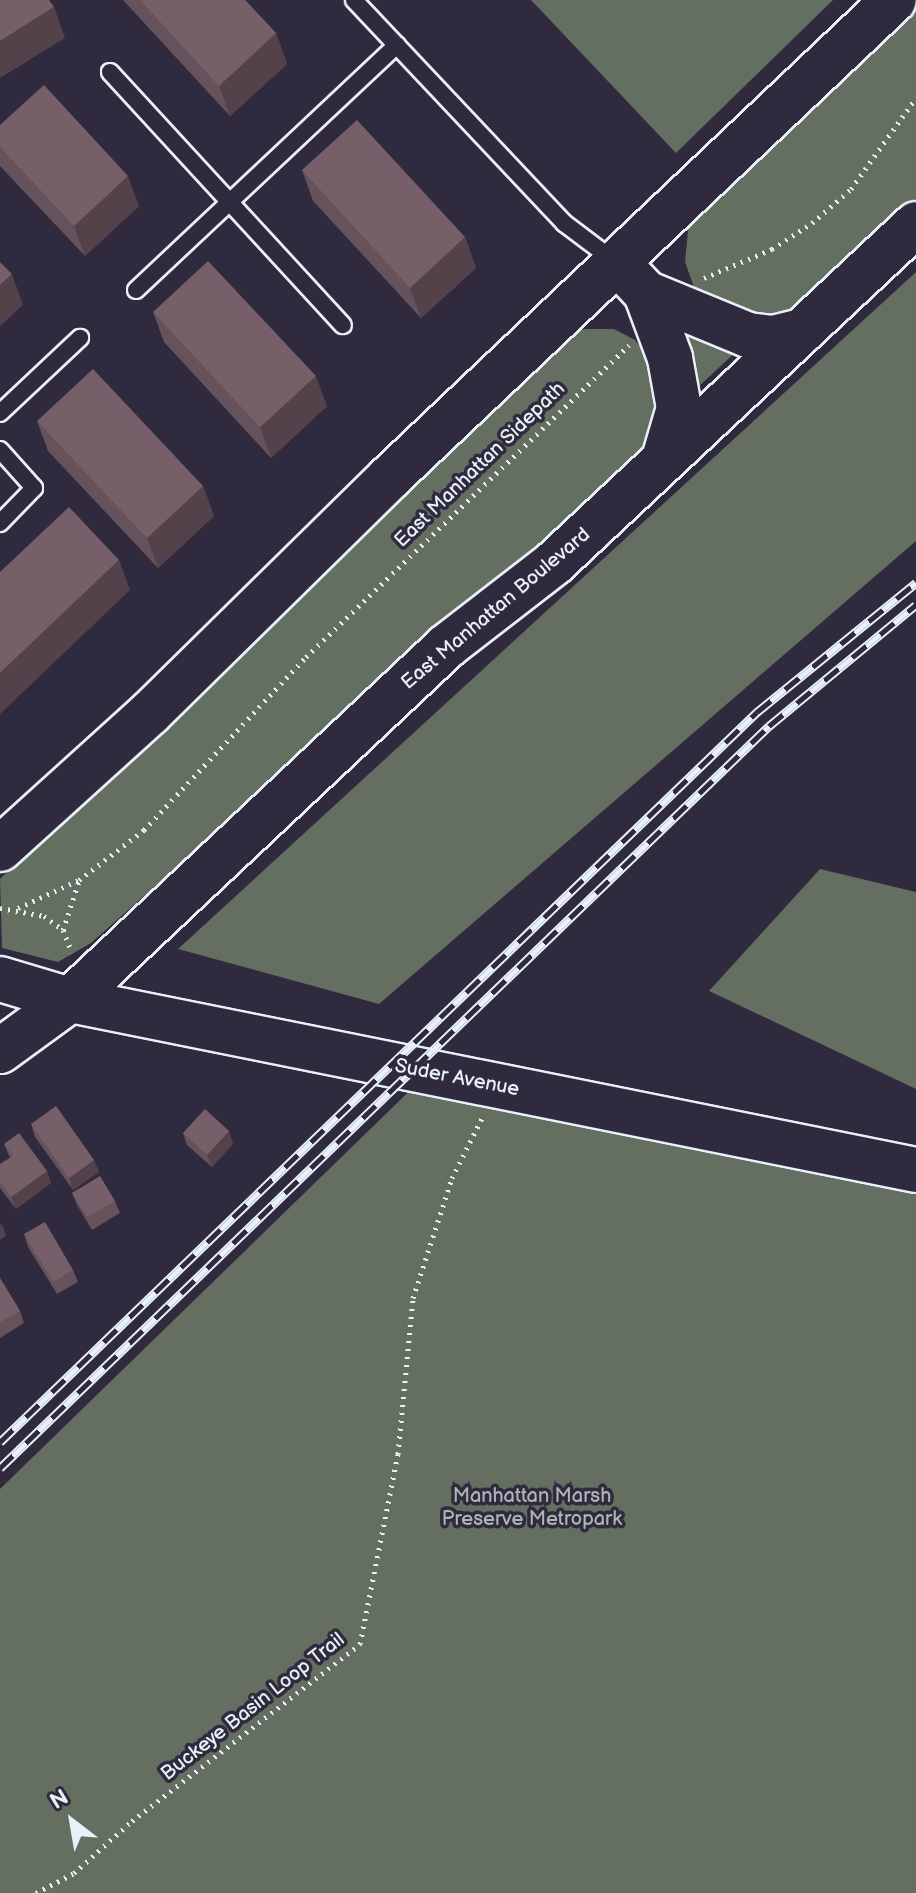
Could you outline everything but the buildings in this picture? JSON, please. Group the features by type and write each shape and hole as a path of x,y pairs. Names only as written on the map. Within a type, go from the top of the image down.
{"street":[{"path":"0,849 150,713 648,294 894,0"},
{"name":"East Manhattan Boulevard","path":"0,1051 70,1000 447,646 554,563 916,224"},
{"path":"648,294 748,335 773,338 802,331"},
{"path":"648,294 679,408 664,459"},
{"name":"Suder Avenue","path":"0,979 70,1000 916,1170"}],"lane":[{"path":"354,0 564,223 648,294"},
{"path":"136,290 397,45"},
{"path":"110,72 343,325"},
{"path":"0,413 80,338"},
{"path":"0,450 34,488 0,523"}],"path":[{"name":"East Manhattan Sidepath","path":"0,908 18,908 79,880 187,788 648,294 692,283 772,249 812,223 851,189 916,98"},
{"path":"70,1000 74,956 63,930 79,880"},
{"name":"East Manhattan Sidepath","path":"18,908 63,930"},
{"name":"Buckeye Basin Loop Trail","path":"36,1893 74,1873 132,1821 360,1644 398,1454 413,1298 452,1178 483,1116"}],"green space":[{"path":"531,0 833,0 676,153"},
{"path":"916,2 916,202 792,312 765,318 695,290 685,262 689,220"},
{"path":"916,272 916,541 379,1004 178,949"},
{"path":"667,318 737,351 697,388"},
{"path":"585,329 614,329 635,340 663,375 648,451 91,943 58,962 2,948 0,879 549,346 563,335"},
{"path":"820,869 916,892 916,1089 709,991"},
{"name":"Manhattan Marsh Preserve Metropark","path":"429,1072 916,1170 916,1893 0,1893 0,1489"}],"railway":[{"path":"0,1442 757,712 916,583"},
{"path":"0,1468 769,726 916,605"}]}
